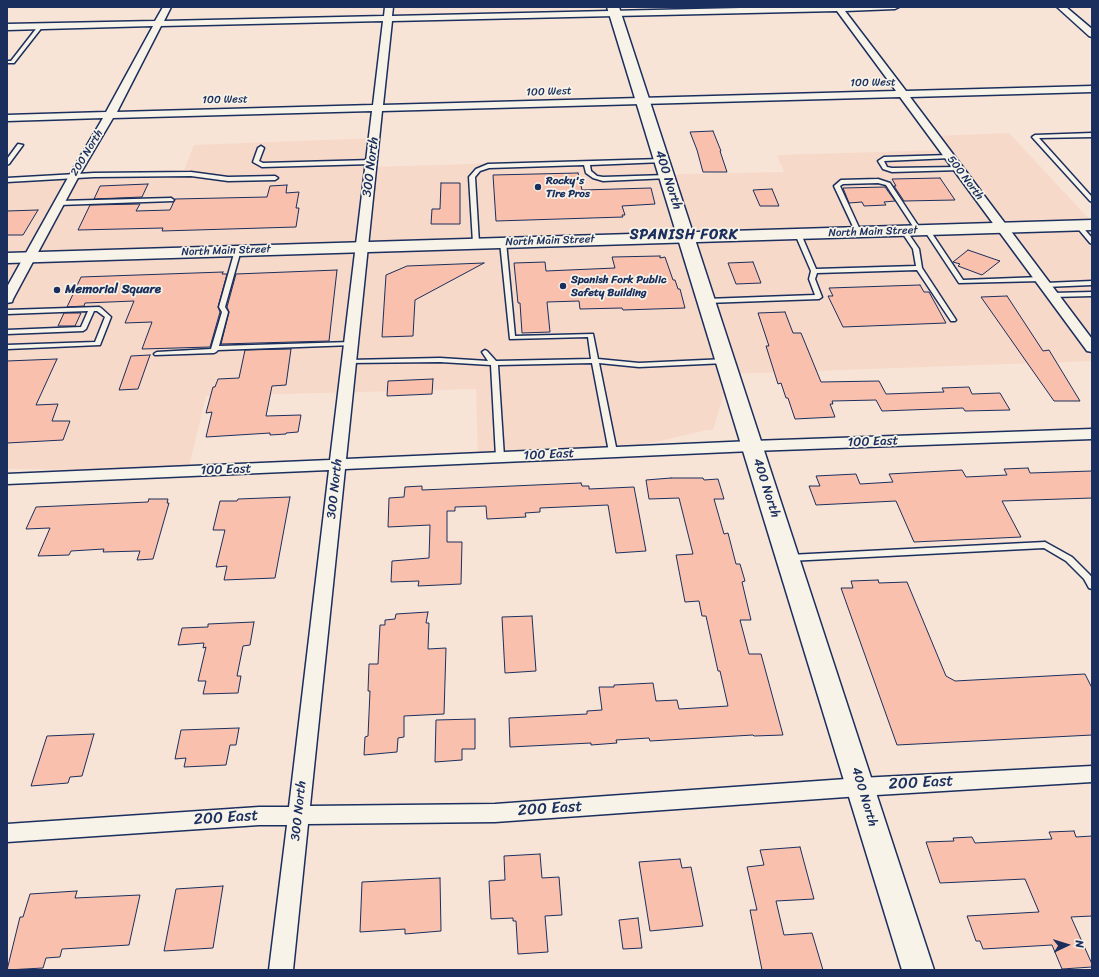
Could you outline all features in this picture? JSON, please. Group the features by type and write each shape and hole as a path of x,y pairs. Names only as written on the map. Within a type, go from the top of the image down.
{"main road":[{"name":"400 North","path":"614,10 918,970"},
{"name":"North Main Street","path":"7,258 1085,225"}],"street":[{"name":"200 North","path":"9,292 30,257 73,177 110,115 167,7"},
{"name":"300 North","path":"281,970 389,7"},
{"path":"7,27 388,18 614,10 895,7"},
{"path":"1061,7 1092,34"},
{"name":"500 North","path":"838,8 1092,348"},
{"name":"100 West","path":"7,118 1092,89"},
{"name":"100 East","path":"7,479 752,446 1092,434"},
{"name":"200 East","path":"7,833 259,816 495,813 860,787 1092,774"}],"lane":[{"path":"7,62 12,62 41,26"},
{"path":"1092,135 1035,137 1092,200"},
{"path":"7,163 20,145"},
{"path":"261,148 256,162 262,165 372,162"},
{"path":"949,157 884,159 881,161 885,168 888,169 958,169"},
{"path":"476,243 472,176 478,170 488,166 662,161"},
{"path":"587,163 588,172 595,177 603,179 667,177"},
{"path":"878,181 888,169"},
{"path":"7,180 13,178 191,174 228,179 275,178"},
{"path":"858,232 837,186 841,182 878,181 888,184 916,230 961,282 1092,283"},
{"path":"59,203 170,200"},
{"path":"1085,225 1092,242"},
{"path":"916,230 916,249 919,268 952,320"},
{"path":"706,301 819,297 812,279 814,271 798,234"},
{"path":"504,242 512,338 591,335 613,452"},
{"path":"156,354 214,351 225,312 222,307 238,250"},
{"path":"814,271 919,268"},
{"path":"1053,295 1092,294"},
{"path":"7,332 83,330 92,309"},
{"path":"7,312 99,309 108,317 98,344 7,347"},
{"path":"214,348 351,344"},
{"path":"485,352 494,363 500,458"},
{"path":"349,362 440,360 494,363 595,361 639,365 726,361"},
{"path":"788,558 1045,545 1069,559 1087,576 1092,586"}],"shaded area":[{"path":"1009,133 1092,222 1092,361 730,374 713,430 707,430 613,452 478,459 476,389 206,396 188,471 7,469 7,177 184,170 194,145 374,138 371,167 661,158 668,178 680,174 784,172 777,155 944,150 934,136"}],"building":[{"path":"713,131 727,172 703,172 690,132"},
{"name":"Rocky's Tire Pros","path":"578,173 582,190 651,188 655,204 622,206 625,215 622,215 623,217 496,221 493,175"},
{"path":"940,178 955,200 904,201 894,186 896,186 892,179"},
{"path":"441,183 460,183 460,224 431,224 432,209 440,209"},
{"path":"148,184 142,197 94,199 100,186"},
{"path":"287,185 286,193 299,192 296,208 299,208 296,227 162,231 163,228 78,230 90,205 140,204 136,211 170,210 175,199 267,197 270,186"},
{"path":"885,187 895,201 884,202 886,205 864,206 862,202 849,203 843,188"},
{"path":"772,189 779,206 760,206 753,190"},
{"path":"38,210 23,235 7,235 7,211"},
{"path":"968,250 1000,261 982,275 958,266 960,264 953,262"},
{"path":"660,256 660,258 665,257 673,280 675,280 678,289 680,289 685,308 623,310 622,308 580,309 579,301 547,302 550,332 522,333 520,303 518,303 514,263 545,262 546,271 615,268 612,257"},
{"path":"753,262 761,283 736,284 728,263"},
{"path":"484,263 415,300 413,336 382,337 386,275 407,266"},
{"path":"337,270 329,341 221,344 229,312 227,307 236,274"},
{"path":"223,272 222,274 227,274 218,307 220,312 210,347 142,349 152,322 125,323 134,301 85,303 84,306 67,307 81,277"},
{"path":"920,285 924,292 929,292 946,323 843,327 828,296 833,296 829,288"},
{"path":"1007,296 1043,351 1049,350 1080,401 1054,401 981,297"},
{"path":"785,312 793,333 801,333 821,382 879,381 886,394 944,392 942,388 969,387 972,394 1000,393 1010,410 965,411 963,408 882,411 876,400 832,401 833,404 830,404 835,417 795,419 781,383 778,384 766,346 769,346 758,313"},
{"path":"64,313 81,313 75,326 58,326"},
{"path":"291,349 286,385 272,386 266,416 301,415 298,432 270,435 270,433 206,437 212,412 206,413 213,387 215,387 218,379 239,378 245,350"},
{"path":"150,355 138,389 119,390 131,356"},
{"path":"57,359 36,405 58,404 52,421 70,421 63,440 7,443 7,361"},
{"path":"433,379 432,394 387,396 388,381"},
{"path":"1028,468 1030,473 1092,471 1092,498 1002,501 1021,537 914,542 896,501 816,505 809,486 820,486 816,476 856,474 860,484 893,482 889,474 962,470 966,477 1007,475 1004,469"},
{"path":"703,478 704,480 718,479 724,499 714,499 724,534 728,533 736,564 740,564 745,581 742,582 751,620 740,620 749,654 761,654 783,735 753,735 650,741 649,738 616,740 617,743 591,745 591,743 510,747 509,718 587,714 587,711 602,710 599,687 653,683 656,701 677,700 679,709 728,706 720,671 718,671 706,616 702,616 699,601 685,602 676,555 693,554 679,498 649,499 646,480"},
{"path":"581,483 582,486 589,486 589,489 634,487 646,551 616,553 608,505 540,508 540,512 525,513 526,517 487,519 486,506 455,507 455,511 447,511 447,542 462,542 461,584 418,586 419,581 391,582 392,561 429,558 430,525 388,527 389,498 404,497 405,487 422,486 422,490"},
{"path":"290,497 275,578 224,580 227,566 216,567 225,530 213,530 220,501"},
{"path":"149,499 168,499 167,503 169,503 153,559 137,560 140,551 103,552 104,549 71,551 69,555 38,556 50,528 26,529 36,507 148,502"},
{"path":"878,580 879,583 907,582 946,676 955,681 1085,674 1092,688 1092,735 897,745 841,588 853,588 851,581"},
{"path":"428,612 426,623 429,623 428,649 446,648 444,714 404,716 404,737 398,738 397,752 364,755 365,737 368,736 370,691 368,691 369,664 378,664 380,625 385,625 385,620 395,619 396,614"},
{"path":"532,616 536,671 505,673 502,617"},
{"path":"254,622 250,645 243,646 237,676 241,676 238,693 203,694 206,681 198,681 206,647 203,648 204,643 178,645 182,628 208,627 208,624"},
{"path":"475,719 475,749 462,749 462,760 435,762 436,720"},
{"path":"239,728 236,745 230,745 226,765 184,767 186,758 175,759 181,730"},
{"path":"94,734 82,776 70,777 68,783 31,786 47,736"},
{"path":"1074,831 1076,837 1092,836 1092,916 1071,917 1092,967 1062,969 1052,945 983,949 980,941 976,941 967,916 1039,912 1025,879 940,883 926,842 954,841 953,838 972,837 975,843 1052,839 1049,832"},
{"path":"800,847 814,899 776,901 784,935 812,933 823,970 762,970 750,910 757,910 747,867 764,865 760,850"},
{"path":"540,854 542,878 559,877 562,915 545,916 548,952 518,954 516,921 513,921 513,918 491,919 489,881 505,880 504,856"},
{"path":"680,859 682,868 691,867 703,926 650,931 639,862"},
{"path":"440,878 441,931 405,934 405,929 360,932 362,882"},
{"path":"223,886 213,948 164,951 176,889"},
{"path":"77,891 75,898 140,895 129,945 62,949 60,957 46,958 43,968 7,970 20,917 23,917 30,894"},
{"path":"638,918 642,948 623,949 619,920"}],"place":[{"name":"Rocky's Tire Pros","path":"538,187"},
{"name":"Spanish Fork Public Safety Building","path":"563,286"},
{"name":"Memorial Square","path":"57,290"}],"district":[{"name":"SPANISH FORK","path":"684,235"}]}
